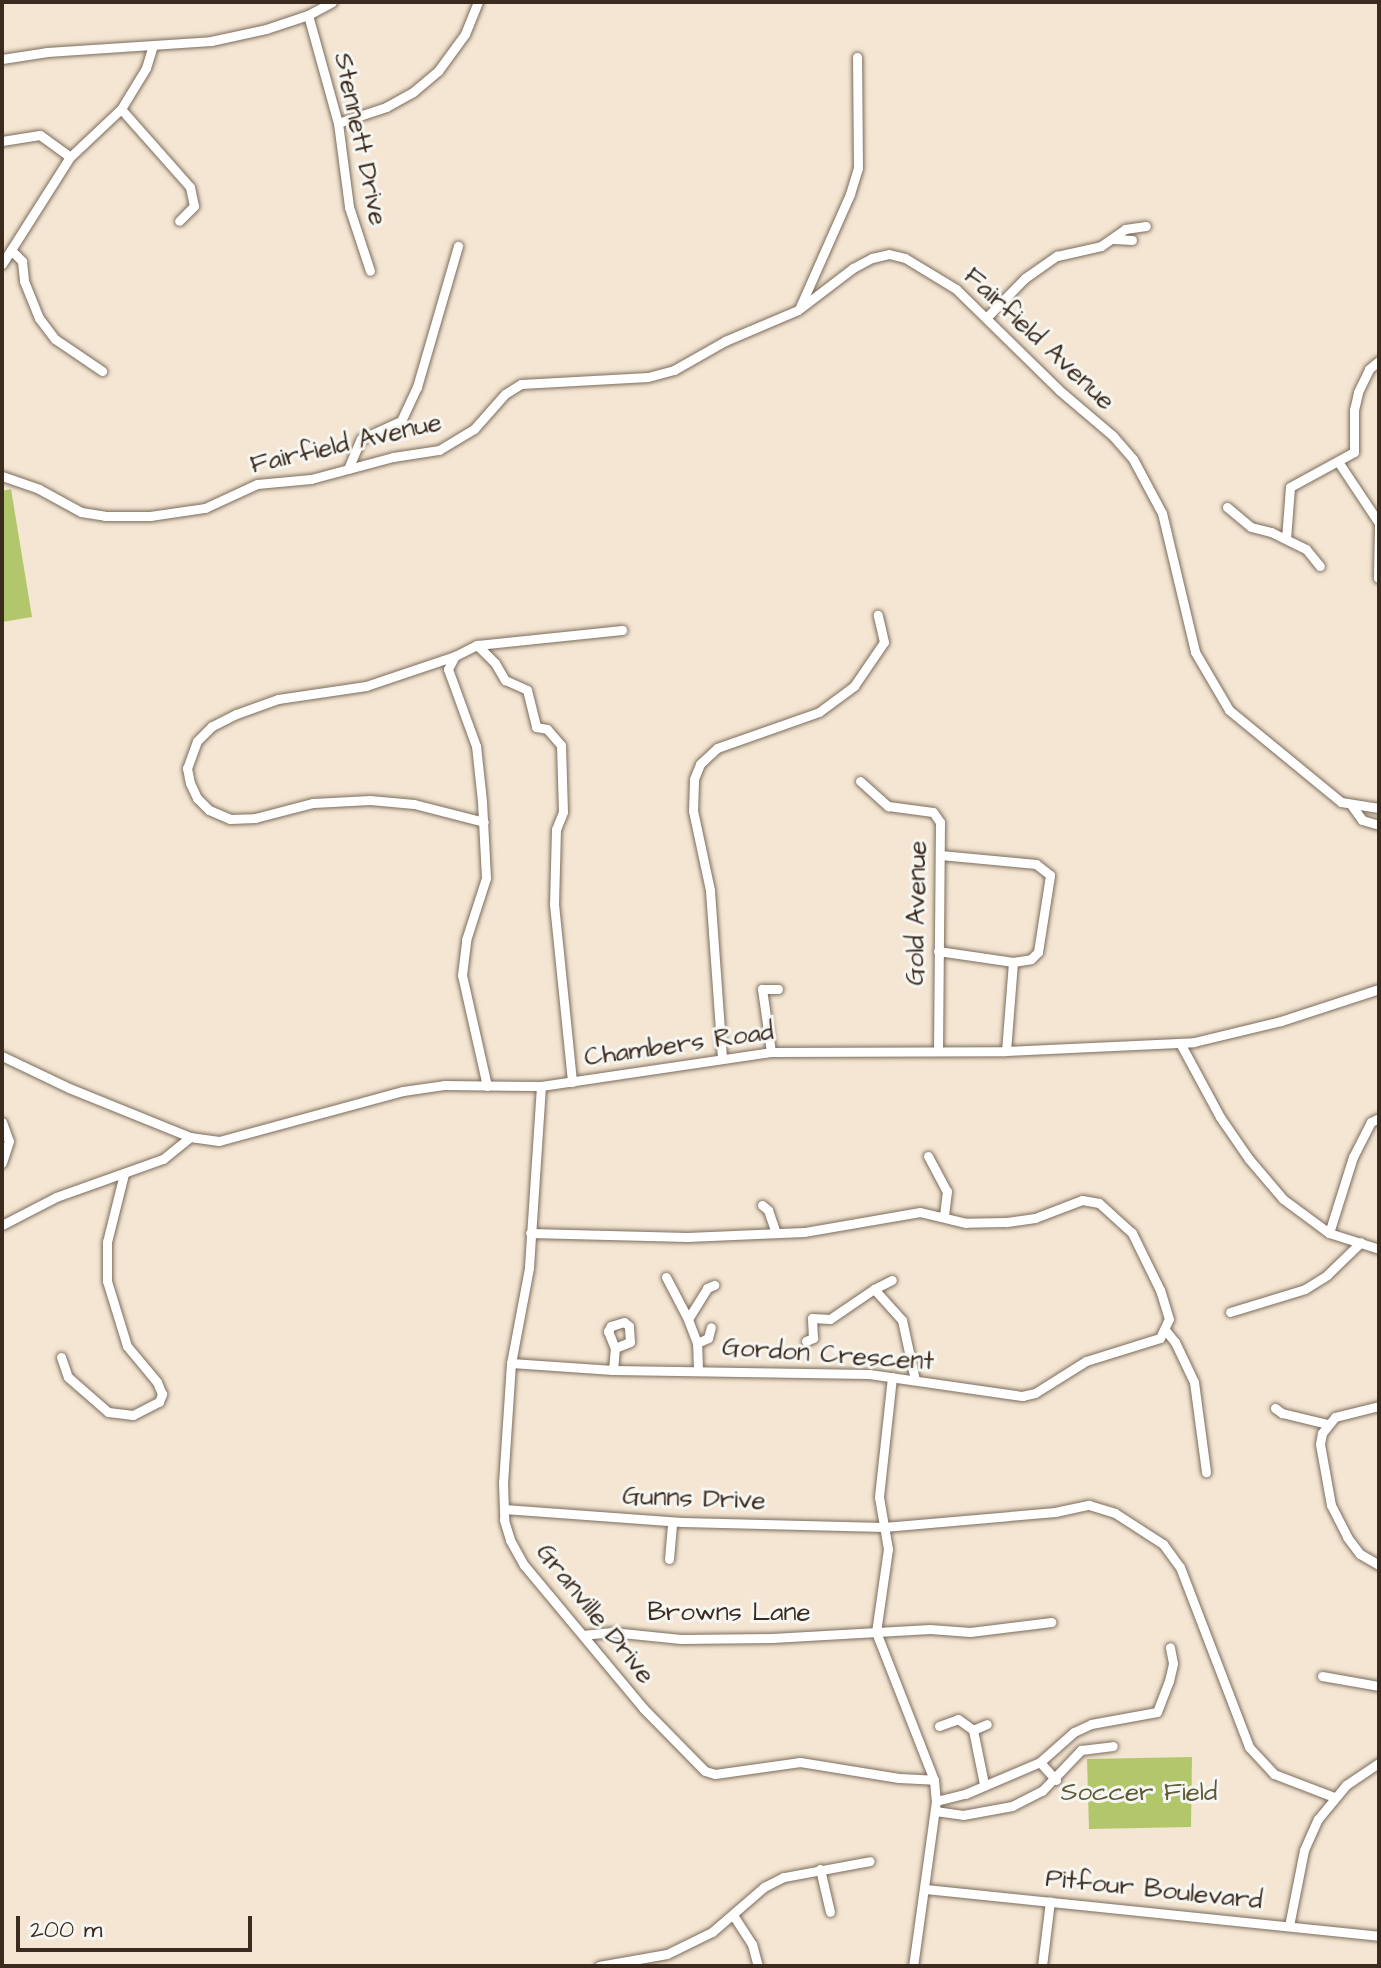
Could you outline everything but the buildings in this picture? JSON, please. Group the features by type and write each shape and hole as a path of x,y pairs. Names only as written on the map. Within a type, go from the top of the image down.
{"street":[{"path":"2,59 47,52 152,48 245,35 308,15 332,2"},
{"path":"338,123 386,107 413,92 438,71 465,34 478,2"},
{"name":"Stennett Drive","path":"308,15 338,123 349,207 370,271"},
{"path":"2,264 70,157 121,109 146,68 152,48"},
{"path":"798,310 850,194 858,168 857,57"},
{"path":"121,109 190,187 194,206 179,221"},
{"path":"2,141 40,135 70,157"},
{"path":"1114,239 1125,229 1146,226"},
{"path":"986,318 1037,267 1057,256 1114,239 1132,240"},
{"path":"348,469 361,439 401,421 417,387 458,246"},
{"path":"11,250 22,261 24,281 39,318 55,339 102,371"},
{"name":"Fairfield Avenue","path":"2,476 39,489 81,512 150,516 205,508 257,484 311,479 393,457 439,450 456,442 521,384 648,377 674,370 725,341 798,310 853,268 889,254 905,258 956,289 1059,390 1113,436 1133,459 1162,513 1195,652 1229,710 1341,802 1379,808"},
{"path":"1286,539 1290,487 1299,479 1339,463 1354,452 1354,410 1358,392 1369,369 1379,361"},
{"path":"1339,463 1379,524 1378,578"},
{"path":"1227,507 1251,527 1306,549 1320,566"},
{"path":"722,1058 710,890 693,811 694,779 700,764 717,748 819,712 854,686 884,642 878,615"},
{"path":"484,822 414,804 370,800 313,803 255,818 230,819 209,810 197,798 187,768 197,741 212,726 278,699 366,686 455,656 477,645 622,630"},
{"path":"477,645 495,663 505,680 527,690 536,727 547,729 561,745 563,812 556,829 554,904 572,1082"},
{"path":"455,656 448,669 476,746 486,878 466,940 462,975 487,1086"},
{"name":"Gold Avenue","path":"860,781 888,806 933,812 940,822 938,1051"},
{"path":"1352,806 1362,820 1379,825"},
{"path":"938,951 1013,962 1031,959 1038,952 1050,875 1036,864 940,855"},
{"path":"1006,1051 1013,962"},
{"path":"771,1052 762,989 778,989"},
{"name":"Chambers Road","path":"2,1056 69,1088 190,1137 219,1141 403,1091 444,1085 541,1086 771,1052 1006,1051 1180,1043 1281,1021 1379,989"},
{"path":"1180,1043 1220,1117 1249,1159 1283,1199 1329,1233 1379,1249"},
{"name":"Granville Drive","path":"541,1086 529,1268 511,1363 504,1509 510,1540 524,1565 643,1708 705,1771 715,1774 800,1762 899,1778 934,1780"},
{"path":"1329,1233 1353,1157 1371,1122 1379,1118"},
{"path":"2,1122 9,1141 2,1163"},
{"path":"2,1225 56,1197 163,1159 190,1137"},
{"path":"928,1156 947,1191 944,1216"},
{"path":"61,1357 68,1377 108,1412 133,1415 159,1402 162,1394 157,1382 127,1346 107,1281 107,1242 124,1174"},
{"path":"530,1233 687,1237 776,1233 817,1230 920,1212 966,1223 1005,1222 1035,1218 1082,1200 1099,1203 1132,1233 1146,1258 1169,1319 1166,1331 1175,1342 1194,1382 1206,1472"},
{"path":"762,1205 768,1210 776,1233"},
{"path":"1230,1312 1305,1289 1327,1275 1361,1242"},
{"path":"666,1277 697,1343 698,1369"},
{"path":"806,1341 813,1338 812,1318 830,1319 892,1280"},
{"path":"688,1319 707,1288 714,1285"},
{"path":"874,1289 902,1320 915,1380"},
{"path":"697,1343 708,1338 711,1327"},
{"name":"Gordon Crescent","path":"511,1363 613,1370 827,1371 1022,1396 1035,1393 1086,1361 1160,1338 1166,1331"},
{"path":"613,1370 615,1348"},
{"path":"892,1377 879,1497 888,1549 876,1632 934,1780 935,1806 913,1966"},
{"path":"1379,1406 1346,1413 1327,1424 1320,1444 1331,1505 1347,1537 1360,1554 1379,1565"},
{"path":"1275,1408 1282,1413 1327,1424"},
{"name":"Gunns Drive","path":"504,1509 672,1522 884,1527 1055,1512 1089,1505 1115,1513 1163,1544 1180,1567 1249,1747 1274,1774 1334,1797"},
{"path":"669,1559 672,1522"},
{"name":"Browns Lane","path":"583,1635 612,1632 693,1639 930,1629 970,1632 1051,1622"},
{"path":"935,1806 1040,1762 1074,1732 1091,1724 1157,1712 1171,1672 1170,1647"},
{"path":"1322,1676 1379,1686"},
{"path":"939,1726 958,1719 973,1730 984,1784"},
{"path":"973,1730 987,1724"},
{"path":"935,1806 963,1815 1012,1806 1028,1800 1056,1780 1081,1750 1113,1746"},
{"path":"1040,1762 1056,1780"},
{"path":"1289,1926 1304,1850 1318,1819 1334,1797 1379,1763"},
{"path":"599,1966 667,1954 712,1932 764,1887 784,1877 870,1861"},
{"path":"820,1869 830,1912"},
{"name":"Pitfour Boulevard","path":"925,1889 1379,1936"},
{"path":"1042,1966 1050,1901"},
{"path":"733,1915 752,1944 758,1966"},
{"path":"667,1954 668,1966"}],"green space":[{"path":"11,489 32,617 2,622 2,491"},
{"name":"Soccer Field","path":"1192,1757 1191,1827 1089,1829 1087,1759"}]}
